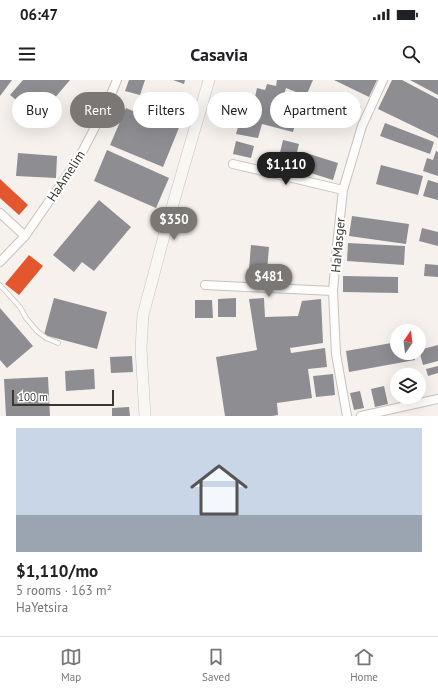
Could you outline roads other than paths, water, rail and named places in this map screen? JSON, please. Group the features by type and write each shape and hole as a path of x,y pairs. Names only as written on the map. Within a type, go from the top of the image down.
{"street":[{"name":"HaAmelim","path":"0,262 25,236 79,158 107,104 117,80"},
{"path":"145,416 141,348 143,315 168,221 209,80"},
{"name":"HaMasger","path":"347,416 336,354 334,291 337,245 343,190 362,126 383,80"},
{"path":"233,164 343,190"},
{"path":"0,213 25,236"},
{"path":"205,285 334,291"},
{"path":"361,416 438,399"},
{"path":"144,404 148,416"}],"lane":[{"path":"0,285 20,307 26,318 37,331 46,338 58,343"}]}
